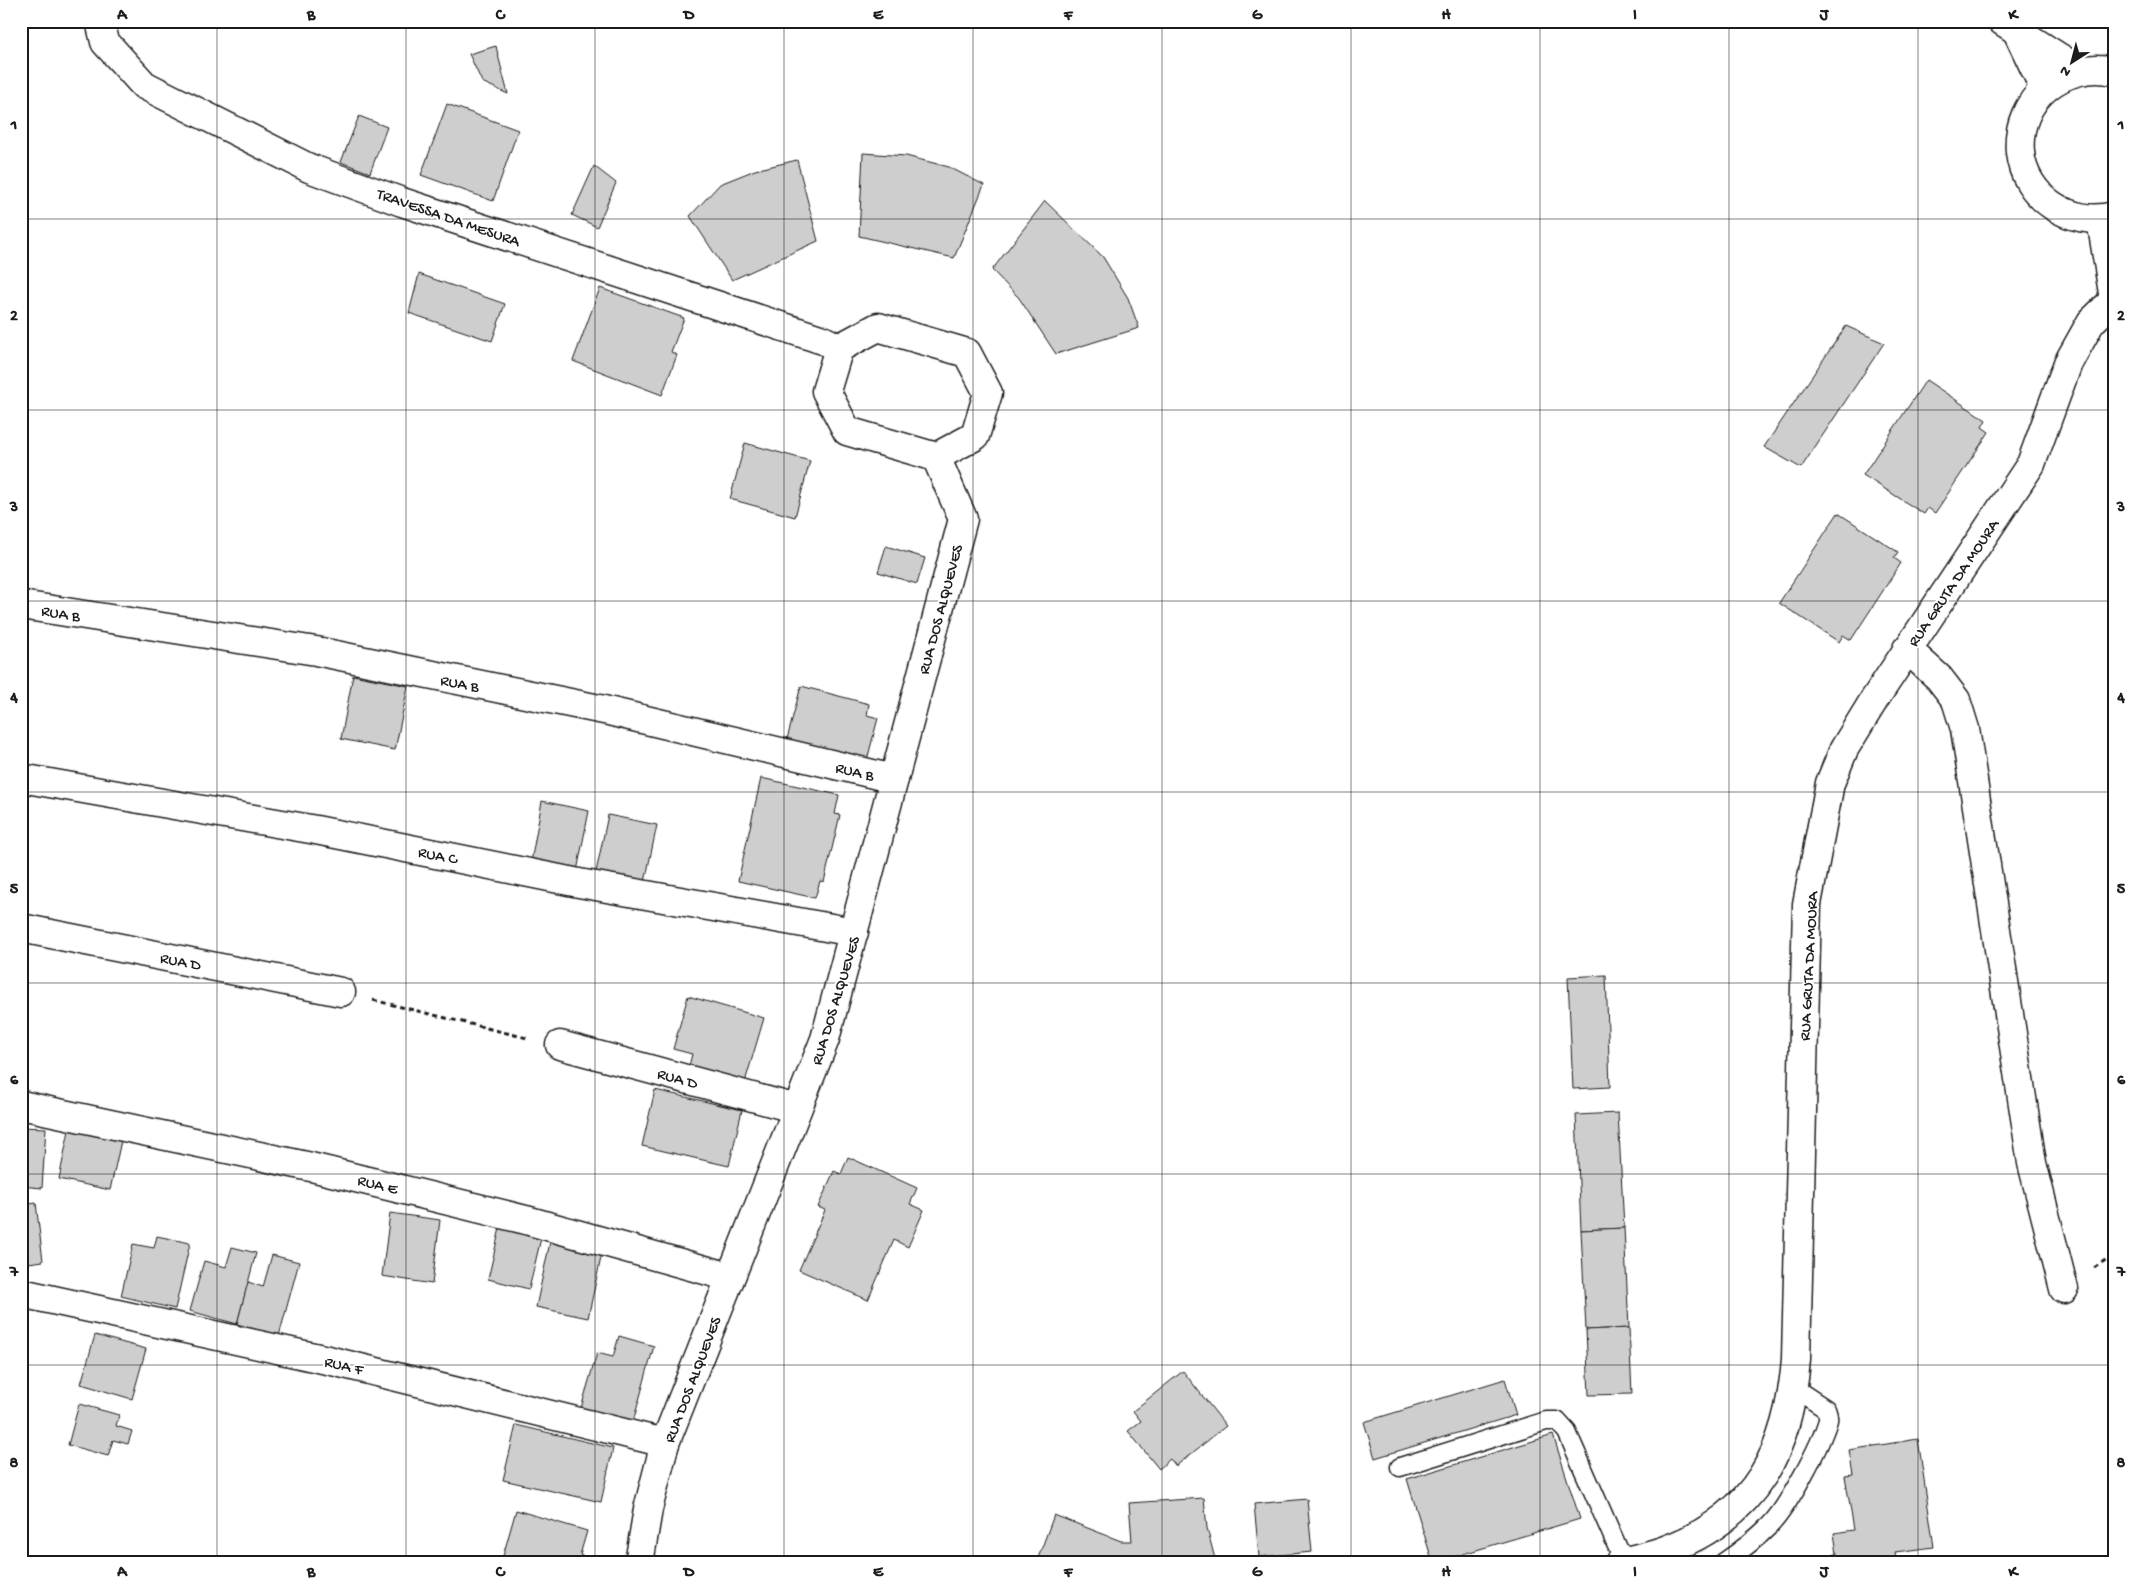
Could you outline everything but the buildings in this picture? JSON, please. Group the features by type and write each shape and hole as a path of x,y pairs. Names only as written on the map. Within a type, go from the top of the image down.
{"street":[{"name":"TRAVESSA DA MESURA","path":"100,21 105,42 144,86 309,168 402,202 823,340 839,348"},
{"path":"2010,26 2079,70"},
{"path":"2010,26 2044,88"},
{"path":"2114,71 2102,69 2079,70 2060,77 2044,88 2029,107 2021,128 2020,152 2026,174 2039,194 2056,209 2078,218 2108,218 2114,300"},
{"name":"RUA GRUTA DA MOURA","path":"1622,1562 1677,1556 1718,1524 1743,1503 1767,1470 1784,1434 1794,1388 1807,904 1830,782 1849,741 1907,649 2031,464 2068,363 2091,322 2114,300"},
{"path":"878,328 967,354 988,393 975,436 936,457 847,431 826,391 839,348 878,328"},
{"name":"RUA DOS ALQUEVES","path":"639,1563 648,1509 665,1442 825,1039 854,932 963,519 936,457"},
{"name":"RUA B","path":"21,605 316,651 604,710 894,779"},
{"path":"1907,649 1939,678 1956,700 1964,729 2032,1163 2064,1289"},
{"name":"RUA C","path":"21,778 316,830 579,883 854,932"},
{"name":"RUA D","path":"21,928 341,992"},
{"name":"RUA D","path":"560,1046 797,1108"},
{"name":"RUA E","path":"21,1105 320,1169 526,1220 730,1277"},
{"name":"RUA F","path":"21,1293 332,1361 665,1442"}],"lane":[{"path":"1723,1563 1742,1550 1770,1526 1791,1494 1818,1446 1829,1418 1826,1409 1794,1388"},
{"path":"1400,1467 1546,1422 1557,1422 1567,1432 1622,1562"}],"path":[{"path":"341,992 560,1046"}]}
